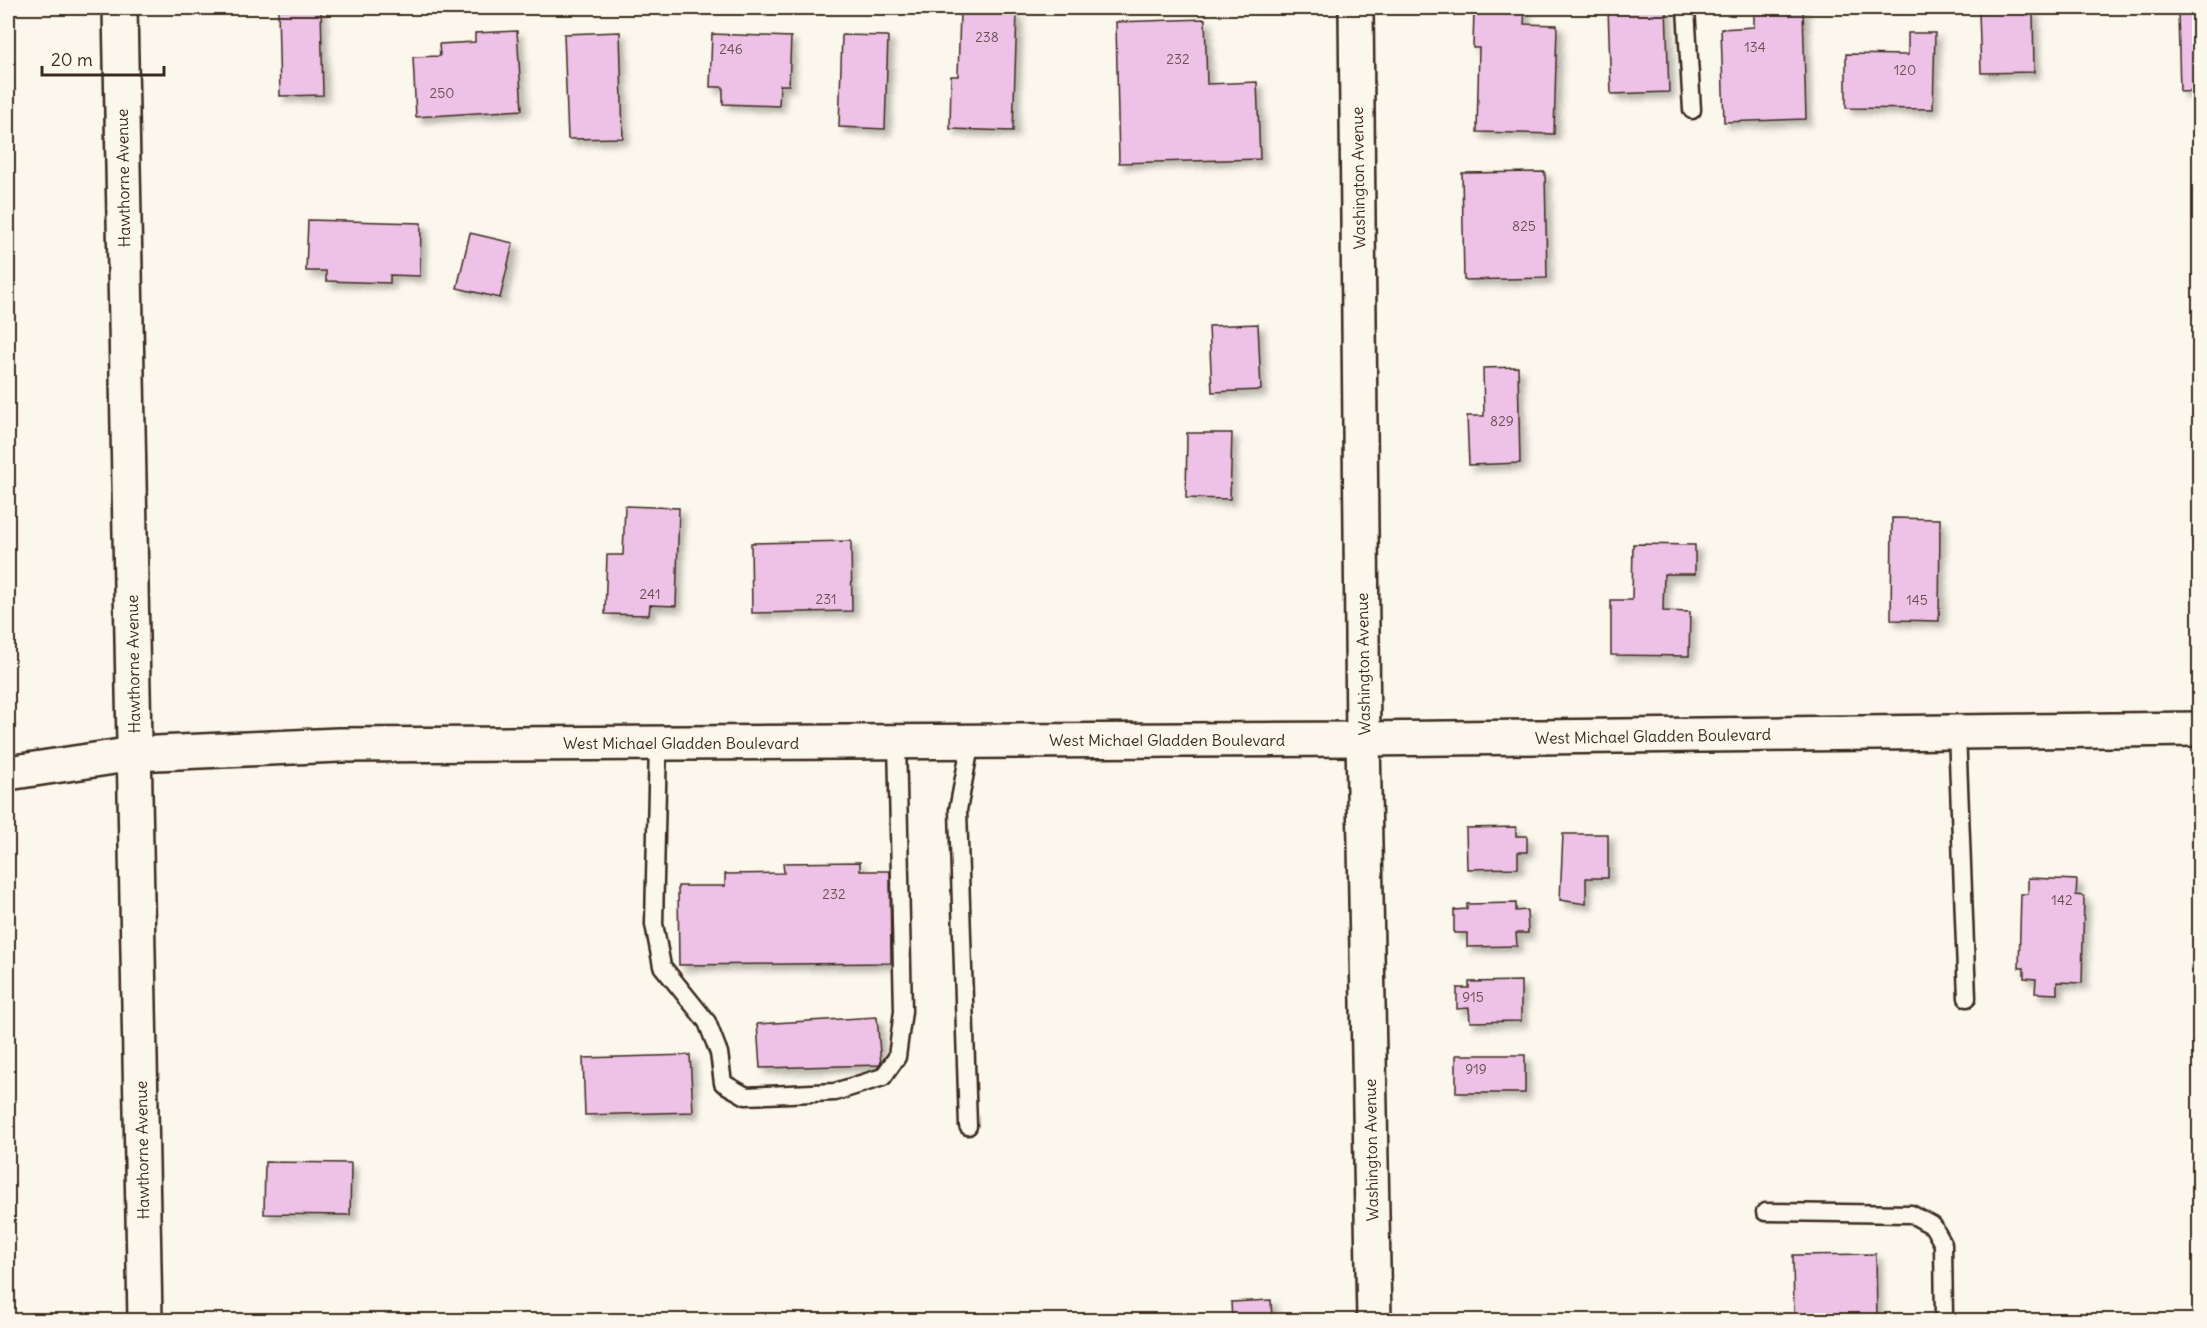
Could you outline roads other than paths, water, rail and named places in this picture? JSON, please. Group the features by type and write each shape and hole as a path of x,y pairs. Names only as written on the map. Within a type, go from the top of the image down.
{"street":[{"name":"Hawthorne Avenue","path":"120,8 145,1320"},
{"name":"Washington Avenue","path":"1356,8 1363,739 1374,1320"},
{"name":"West Michael Gladden Boulevard","path":"8,772 135,754 339,745 1363,739 2199,729"}],"lane":[{"path":"1686,8 1692,110"},
{"path":"1958,732 1967,998"},
{"path":"658,743 654,924 662,966 707,1022 719,1053 723,1083 746,1096 835,1092 883,1077 897,1057 903,1011 897,741"},
{"path":"968,1126 958,810 971,741"},
{"path":"1765,1212 1911,1214 1933,1226 1943,1244 1944,1320"}]}
